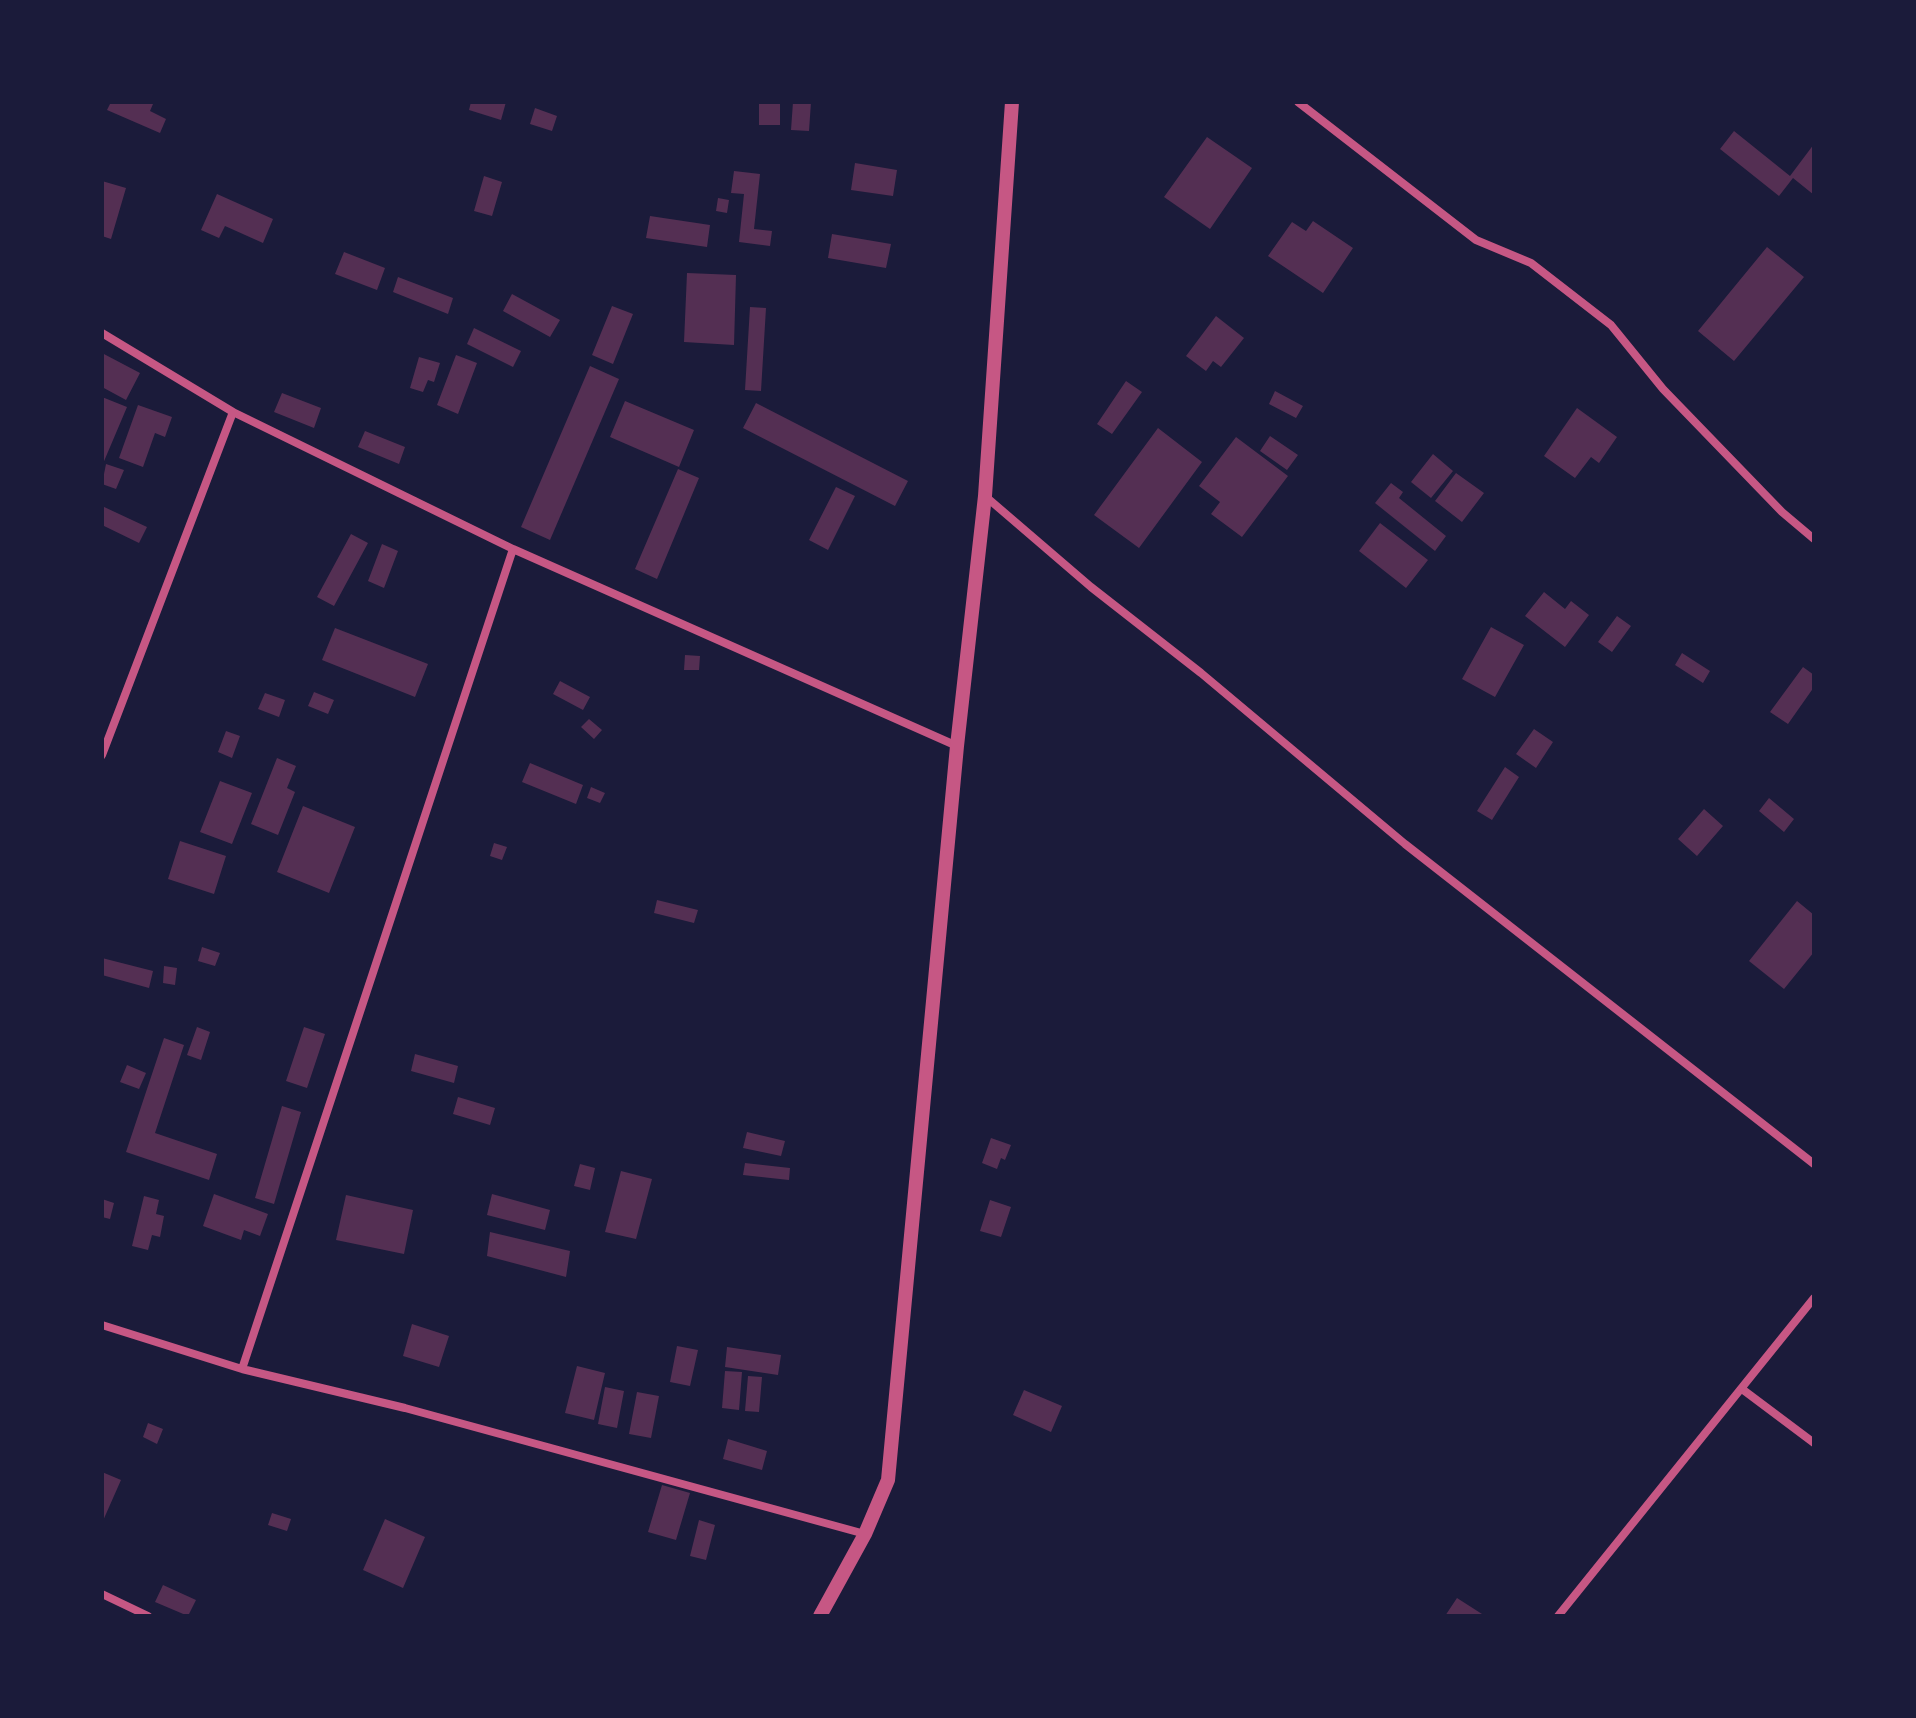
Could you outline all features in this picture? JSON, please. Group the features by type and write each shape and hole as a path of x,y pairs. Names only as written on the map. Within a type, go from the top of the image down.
{"street":[{"path":"820,1616 865,1534 888,1480 957,746 985,496 1012,102"},
{"path":"1298,102 1476,240 1531,263 1611,325 1663,389 1782,512 1814,539"},
{"path":"102,333 233,412 513,549 957,746"},
{"path":"102,755 233,412"},
{"path":"985,496 1091,587 1201,673 1405,844 1814,1164"},
{"path":"242,1369 513,549"},
{"path":"1558,1616 1814,1298"},
{"path":"102,1325 242,1369 405,1408 865,1534"},
{"path":"1742,1389 1814,1443"},
{"path":"102,1594 148,1616"}],"building":[{"path":"111,102 153,104 150,111 166,119 160,133 107,110"},
{"path":"471,102 506,102 501,120 469,110"},
{"path":"759,102 780,102 780,125 759,125"},
{"path":"793,102 811,102 809,131 791,130"},
{"path":"535,108 557,116 552,131 530,124"},
{"path":"1734,131 1790,176 1814,144 1814,195 1793,178 1779,196 1720,149"},
{"path":"1207,137 1252,168 1210,229 1164,197"},
{"path":"855,163 897,170 893,196 851,190"},
{"path":"734,171 760,174 754,229 772,231 770,246 739,242 744,194 731,193"},
{"path":"484,176 502,182 492,216 474,211"},
{"path":"102,181 126,188 111,239 102,236"},
{"path":"217,194 273,219 263,243 225,226 219,238 201,230"},
{"path":"718,198 729,200 727,213 716,211"},
{"path":"650,216 710,225 707,247 646,238"},
{"path":"1313,221 1353,248 1323,293 1268,256 1292,222 1306,231"},
{"path":"832,234 891,244 886,268 828,258"},
{"path":"1767,247 1804,277 1734,361 1698,331"},
{"path":"344,252 385,268 377,290 335,274"},
{"path":"687,273 736,275 734,345 684,342"},
{"path":"398,277 453,298 448,314 393,292"},
{"path":"512,294 560,320 550,337 503,311"},
{"path":"612,306 633,314 613,364 592,355"},
{"path":"750,307 766,308 761,391 745,390"},
{"path":"1216,316 1244,338 1221,367 1213,361 1206,371 1186,356"},
{"path":"474,328 521,351 513,367 467,344"},
{"path":"102,353 140,373 126,400 102,387"},
{"path":"456,355 477,363 458,414 437,405"},
{"path":"419,357 440,363 434,382 428,380 423,392 410,388"},
{"path":"590,366 619,379 550,540 521,527"},
{"path":"1126,381 1142,392 1112,434 1097,424"},
{"path":"1275,391 1303,406 1296,418 1269,404"},
{"path":"282,393 321,408 314,428 274,412"},
{"path":"102,397 127,407 102,466"},
{"path":"625,401 694,430 679,467 610,437"},
{"path":"756,403 908,481 895,506 743,428"},
{"path":"138,405 172,417 165,437 155,433 143,467 119,458"},
{"path":"1577,408 1617,437 1599,463 1591,457 1575,478 1544,456"},
{"path":"1158,428 1202,462 1139,548 1094,515"},
{"path":"365,431 405,447 399,464 358,447"},
{"path":"1270,436 1298,455 1287,470 1260,451"},
{"path":"1236,437 1288,476 1242,537 1211,514 1220,502 1199,486"},
{"path":"1433,454 1453,471 1431,498 1411,482"},
{"path":"106,464 124,470 116,489 102,484"},
{"path":"678,469 699,478 657,579 635,569"},
{"path":"1456,473 1484,493 1462,522 1435,501"},
{"path":"1391,483 1403,492 1399,498 1446,536 1435,551 1375,503"},
{"path":"836,487 855,496 828,550 809,540"},
{"path":"102,506 147,527 139,543 102,525"},
{"path":"1380,523 1428,560 1406,588 1359,551"},
{"path":"351,534 368,543 334,606 317,597"},
{"path":"382,544 398,551 384,588 368,581"},
{"path":"1544,592 1565,609 1571,601 1589,615 1565,647 1525,616"},
{"path":"1617,616 1631,626 1612,652 1598,642"},
{"path":"1491,627 1524,645 1495,697 1462,679"},
{"path":"335,628 428,664 415,697 322,660"},
{"path":"1682,653 1710,671 1703,683 1675,665"},
{"path":"685,655 700,656 699,670 684,670"},
{"path":"1803,667 1814,675 1814,687 1788,724 1770,712"},
{"path":"560,681 590,697 583,710 553,694"},
{"path":"314,692 334,700 328,714 308,706"},
{"path":"265,693 285,700 279,717 258,709"},
{"path":"589,719 602,730 594,739 581,727"},
{"path":"1534,729 1553,742 1536,768 1516,754"},
{"path":"226,731 240,736 232,758 218,752"},
{"path":"277,758 296,766 287,788 295,792 278,835 251,824"},
{"path":"530,763 583,785 576,804 522,782"},
{"path":"1505,767 1519,777 1492,820 1477,811"},
{"path":"220,781 252,793 232,844 200,832"},
{"path":"591,787 605,793 600,803 587,798"},
{"path":"1769,798 1794,819 1784,832 1759,811"},
{"path":"303,806 355,827 329,893 277,872"},
{"path":"1704,809 1723,826 1697,856 1678,839"},
{"path":"180,841 226,856 214,894 168,879"},
{"path":"494,843 507,847 502,860 490,856"},
{"path":"657,900 698,910 694,923 654,913"},
{"path":"1797,901 1814,915 1814,952 1784,989 1749,961"},
{"path":"202,947 220,953 215,966 198,961"},
{"path":"102,958 153,971 149,988 102,975"},
{"path":"164,966 177,968 175,985 163,983"},
{"path":"197,1027 210,1032 201,1060 187,1055"},
{"path":"304,1027 325,1034 307,1088 286,1081"},
{"path":"164,1038 184,1045 155,1133 217,1154 209,1180 126,1152"},
{"path":"415,1054 458,1066 454,1083 411,1071"},
{"path":"127,1065 146,1073 139,1089 120,1082"},
{"path":"458,1097 495,1108 490,1125 453,1114"},
{"path":"282,1106 301,1112 274,1204 255,1198"},
{"path":"747,1132 785,1141 781,1156 743,1148"},
{"path":"991,1138 1011,1145 997,1169 982,1163"},
{"path":"745,1163 790,1168 789,1180 743,1175"},
{"path":"580,1164 595,1168 590,1190 574,1186"},
{"path":"621,1171 652,1179 636,1239 605,1232"},
{"path":"214,1194 268,1214 260,1236 244,1230 241,1240 203,1226"},
{"path":"492,1194 550,1210 545,1230 487,1215"},
{"path":"346,1195 413,1210 404,1254 336,1240"},
{"path":"144,1196 159,1200 156,1214 164,1216 160,1237 152,1235 148,1250 132,1246"},
{"path":"102,1199 114,1203 110,1219 102,1217"},
{"path":"990,1200 1011,1207 1001,1237 980,1231"},
{"path":"490,1232 570,1251 566,1277 487,1256"},
{"path":"412,1324 449,1336 439,1367 403,1356"},
{"path":"677,1346 698,1350 690,1386 670,1382"},
{"path":"727,1347 781,1355 778,1375 725,1367"},
{"path":"577,1366 605,1373 594,1420 565,1413"},
{"path":"725,1371 742,1372 739,1410 722,1408"},
{"path":"748,1376 762,1377 759,1412 745,1411"},
{"path":"605,1387 624,1391 617,1428 598,1424"},
{"path":"1024,1390 1062,1406 1051,1432 1013,1415"},
{"path":"637,1392 659,1396 651,1438 629,1434"},
{"path":"148,1423 163,1429 157,1444 143,1437"},
{"path":"728,1439 767,1451 762,1470 723,1459"},
{"path":"102,1472 121,1480 102,1523"},
{"path":"662,1485 690,1493 676,1540 648,1532"},
{"path":"272,1513 291,1519 287,1531 268,1525"},
{"path":"385,1519 425,1537 403,1588 363,1570"},
{"path":"699,1520 715,1525 706,1560 690,1556"},
{"path":"163,1585 196,1600 188,1616 155,1602"},
{"path":"1457,1598 1482,1614 1445,1616"}]}
